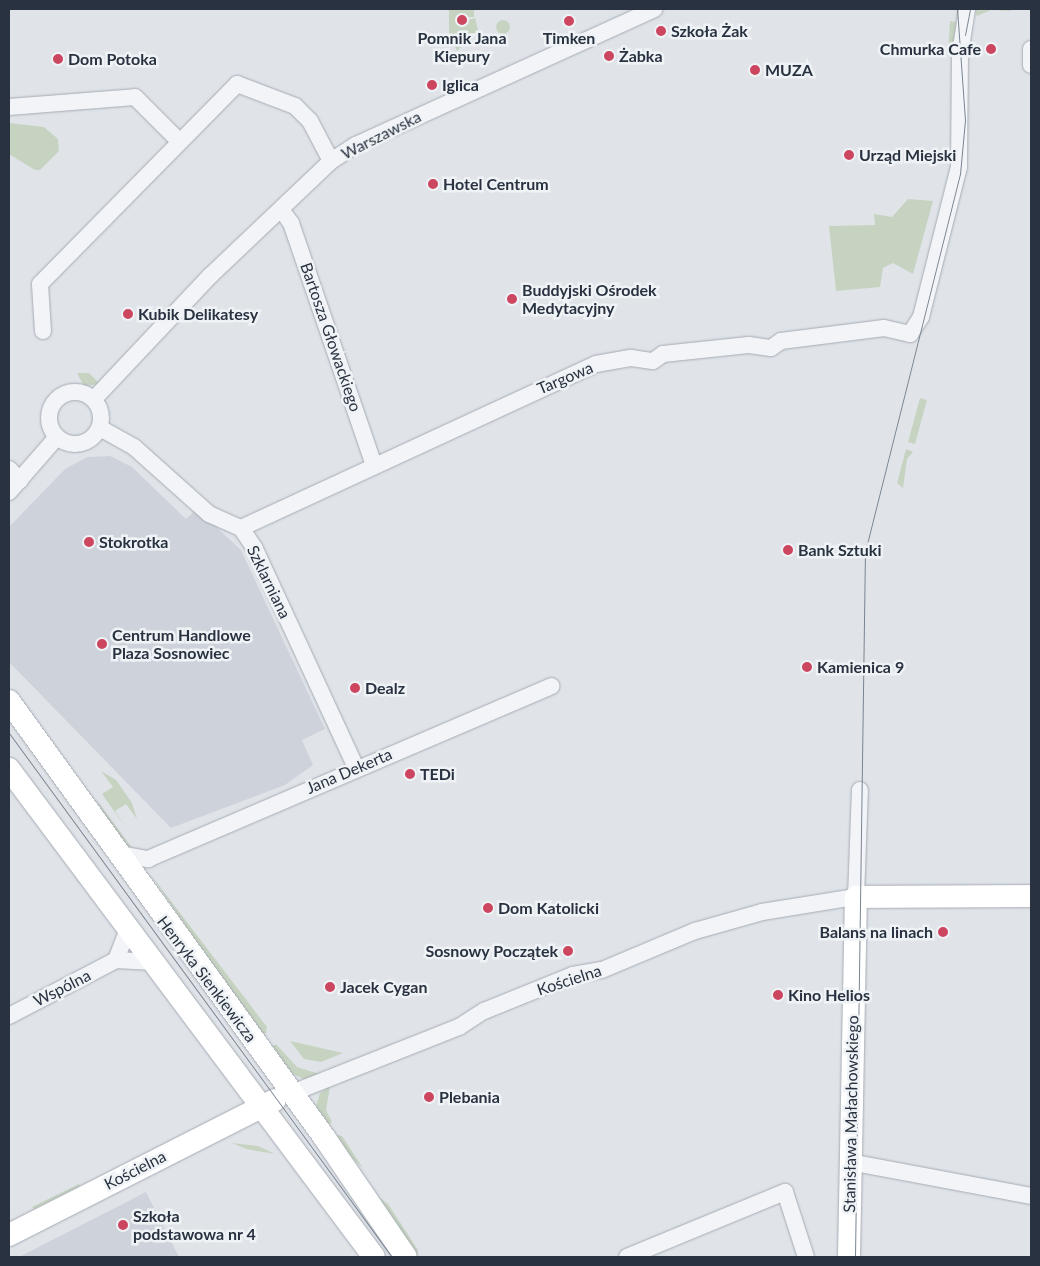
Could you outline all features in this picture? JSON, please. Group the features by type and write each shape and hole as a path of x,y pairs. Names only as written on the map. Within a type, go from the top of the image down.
{"main road":[{"name":"Henryka Sienkiewicza","path":"9,701 142,891 292,1093 406,1257"},
{"name":"Henryka Sienkiewicza","path":"9,769 374,1257"},
{"path":"856,897 1031,896"},
{"name":"Stanisława Małachowskiego","path":"849,1257 856,897"},
{"name":"Kościelna","path":"9,1235 262,1106 292,1093"}],"street":[{"name":"Warszawska","path":"94,399 210,276 282,211 331,161 364,141 655,9"},
{"name":"Targowa","path":"240,528 374,465 611,360 653,361 663,354 749,345 772,348 782,341 884,328 910,334 921,317 959,167 960,54 967,9"},
{"path":"1031,49 1031,66"},
{"path":"43,331 40,284 237,84 295,106 310,121 331,161"},
{"path":"9,107 136,97 179,141"},
{"name":"Bartosza Głowackiego","path":"282,211 291,223 374,465"},
{"path":"71,392 94,399 101,413 100,428 81,443 58,437 49,420 55,401 71,392"},
{"name":"Szklarniana","path":"100,428 134,447 208,514 240,528 255,549 356,768"},
{"path":"12,480 58,437"},
{"name":"Jana Dekerta","path":"148,859 356,768 552,686"},
{"name":"Stanisława Małachowskiego","path":"856,897 860,790"},
{"path":"115,852 148,859 142,891"},
{"name":"Kościelna","path":"292,1093 459,1027 484,1011 566,978 602,970 695,931 762,912 856,897"},
{"path":"128,928 116,960 153,962"},
{"name":"Wspólna","path":"9,1016 116,960"},
{"path":"850,1162 1031,1196"},
{"path":"627,1257 786,1192 806,1257"}],"shaded area":[{"path":"110,456 132,467 186,519 197,509 241,550 325,729 302,740 313,765 285,785 171,828 9,662 9,527 65,469 87,457"},
{"name":"Szkoła podstawowa nr 4","path":"146,1192 179,1257 19,1257"}],"green space":[{"path":"449,9 474,9 474,17 459,17 459,23 475,18 478,30 457,51 449,34"},
{"path":"975,9 1011,9 1011,11 991,10 977,16"},
{"path":"500,20 506,20 510,27 506,34 500,34 496,30 496,24"},
{"path":"950,21 956,22 953,50 948,55"},
{"path":"9,123 44,127 58,139 59,151 40,170 35,170 9,154"},
{"path":"908,199 933,201 913,274 893,263 883,268 880,287 836,291 829,226 875,225 874,214 892,217"},
{"path":"77,373 89,373 100,384 84,386"},
{"path":"920,398 927,400 915,444 908,442"},
{"path":"906,449 913,452 907,459 903,488 897,483"},
{"path":"101,771 116,780 132,803 137,819 126,804 115,811 126,828 102,794 113,787"},
{"path":"96,799 135,852 117,842"},
{"path":"151,875 267,1027 266,1033 261,1037"},
{"path":"290,1041 343,1053 321,1062 304,1059"},
{"path":"276,1044 297,1067 323,1075 306,1080 293,1074 269,1048"},
{"path":"330,1086 326,1110 332,1122 327,1126 316,1106 320,1093"},
{"path":"338,1135 342,1136 363,1168 343,1150 335,1137"},
{"path":"232,1143 258,1146 275,1154 246,1149"},
{"path":"79,1184 80,1186 34,1209 32,1207"},
{"path":"377,1196 388,1204 418,1250 417,1257"}],"tram line":[{"path":"855,1257 865,552 960,174 965,120 957,9"},
{"path":"965,35 970,9"},
{"path":"9,733 392,1257"}],"place":[{"name":"Pomnik Jana Kiepury","path":"462,20"},
{"name":"Timken","path":"569,21"},
{"name":"Szkoła Żak","path":"661,31"},
{"name":"Chmurka Cafe","path":"991,49"},
{"name":"Żabka","path":"609,56"},
{"name":"Dom Potoka","path":"58,59"},
{"name":"MUZA","path":"755,70"},
{"name":"Iglica","path":"432,85"},
{"name":"Urząd Miejski","path":"849,155"},
{"name":"Hotel Centrum","path":"433,184"},
{"name":"Buddyjski Ośrodek Medytacyjny","path":"512,299"},
{"name":"Kubik Delikatesy","path":"128,314"},
{"name":"Stokrotka","path":"89,542"},
{"name":"Bank Sztuki","path":"788,550"},
{"name":"Centrum Handlowe Plaza Sosnowiec","path":"102,644"},
{"name":"Kamienica 9","path":"807,667"},
{"name":"Dealz","path":"355,688"},
{"name":"TEDi","path":"410,774"},
{"name":"Dom Katolicki","path":"488,908"},
{"name":"Balans na linach","path":"943,932"},
{"name":"Sosnowy Początek","path":"568,951"},
{"name":"Jacek Cygan","path":"330,987"},
{"name":"Kino Helios","path":"778,995"},
{"name":"Plebania","path":"429,1097"},
{"name":"Szkoła podstawowa nr 4","path":"123,1225"}]}
